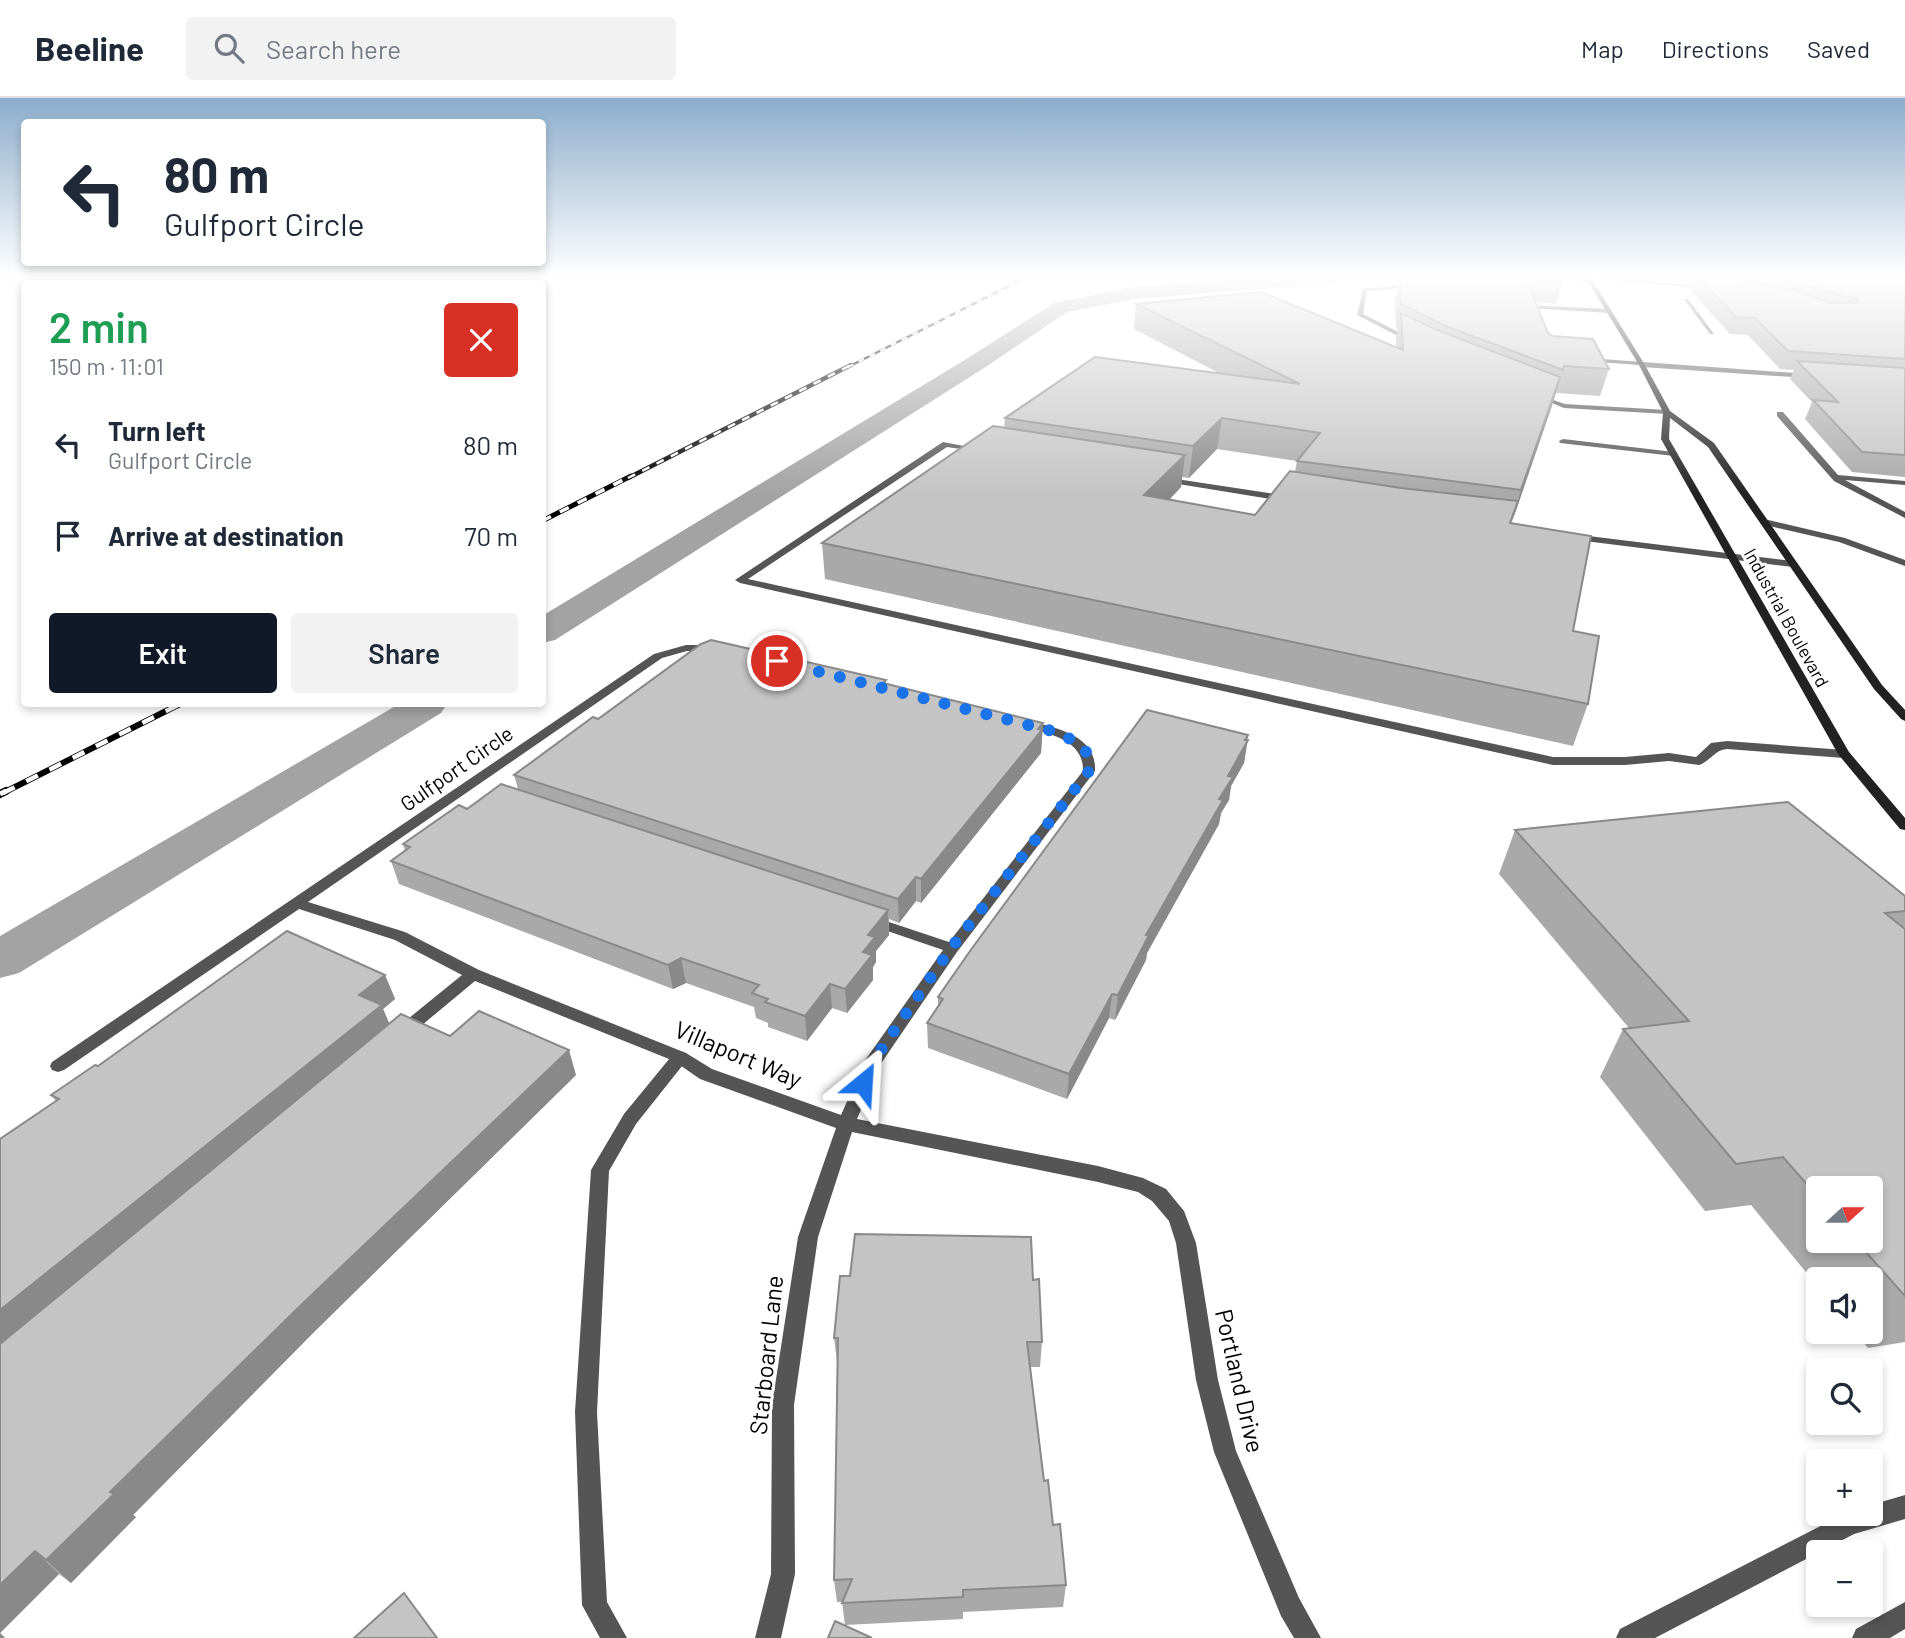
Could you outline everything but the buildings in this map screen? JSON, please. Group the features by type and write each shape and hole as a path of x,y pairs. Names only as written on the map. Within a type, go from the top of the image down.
{"main road":[{"name":"Industrial Boulevard","path":"1632,350 1667,412 1711,445 1878,687 1905,717"},
{"name":"Industrial Boulevard","path":"1667,412 1665,439 1844,754 1905,826"}],"street":[{"path":"1583,359 1824,377"},
{"path":"1529,391 1564,405 1667,412"},
{"path":"1780,414 1835,476 1864,495 1904,514"},
{"path":"1563,441 1674,454"},
{"path":"986,450 946,444 740,580 1552,761 1625,761 1670,757 1699,761 1714,746 1727,745 1844,754"},
{"path":"1835,476 1905,483"},
{"path":"1149,477 1298,501"},
{"path":"1764,522 1842,540 1905,563"},
{"path":"1559,536 1793,564"},
{"name":"Gulfport Circle","path":"58,1066 475,789 658,656 687,648 725,648"},
{"path":"846,1124 872,1063 951,948 1089,771 1088,758 1075,741 1052,731 1012,721"},
{"name":"Villaport Way","path":"299,904 400,936 473,974 680,1057 706,1074 846,1124 1098,1174 1143,1186 1159,1195 1170,1207"},
{"path":"860,917 951,948"},
{"path":"385,1047 473,974"},
{"path":"614,1638 595,1605 586,1412 600,1170 630,1119 680,1057"},
{"name":"Starboard Lane","path":"768,1638 783,1574 783,1405 808,1237 846,1124"},
{"name":"Portland Drive","path":"1170,1207 1181,1225 1186,1243 1207,1380 1225,1452 1290,1607 1308,1638"},
{"path":"1629,1638 1850,1523 1905,1507"},
{"path":"1864,1638 1905,1615"}],"waterway":[{"path":"546,630 996,350"},
{"path":"0,960 422,707"}],"railway":[{"path":"848,367 882,350"},
{"path":"628,478 851,365"},
{"path":"546,519 631,476"},
{"path":"3,793 174,707"},
{"path":"0,794 6,791"}],"route":[{"path":"777,661 1052,731 1082,746 1091,765 951,948 872,1063 863,1083"}]}
